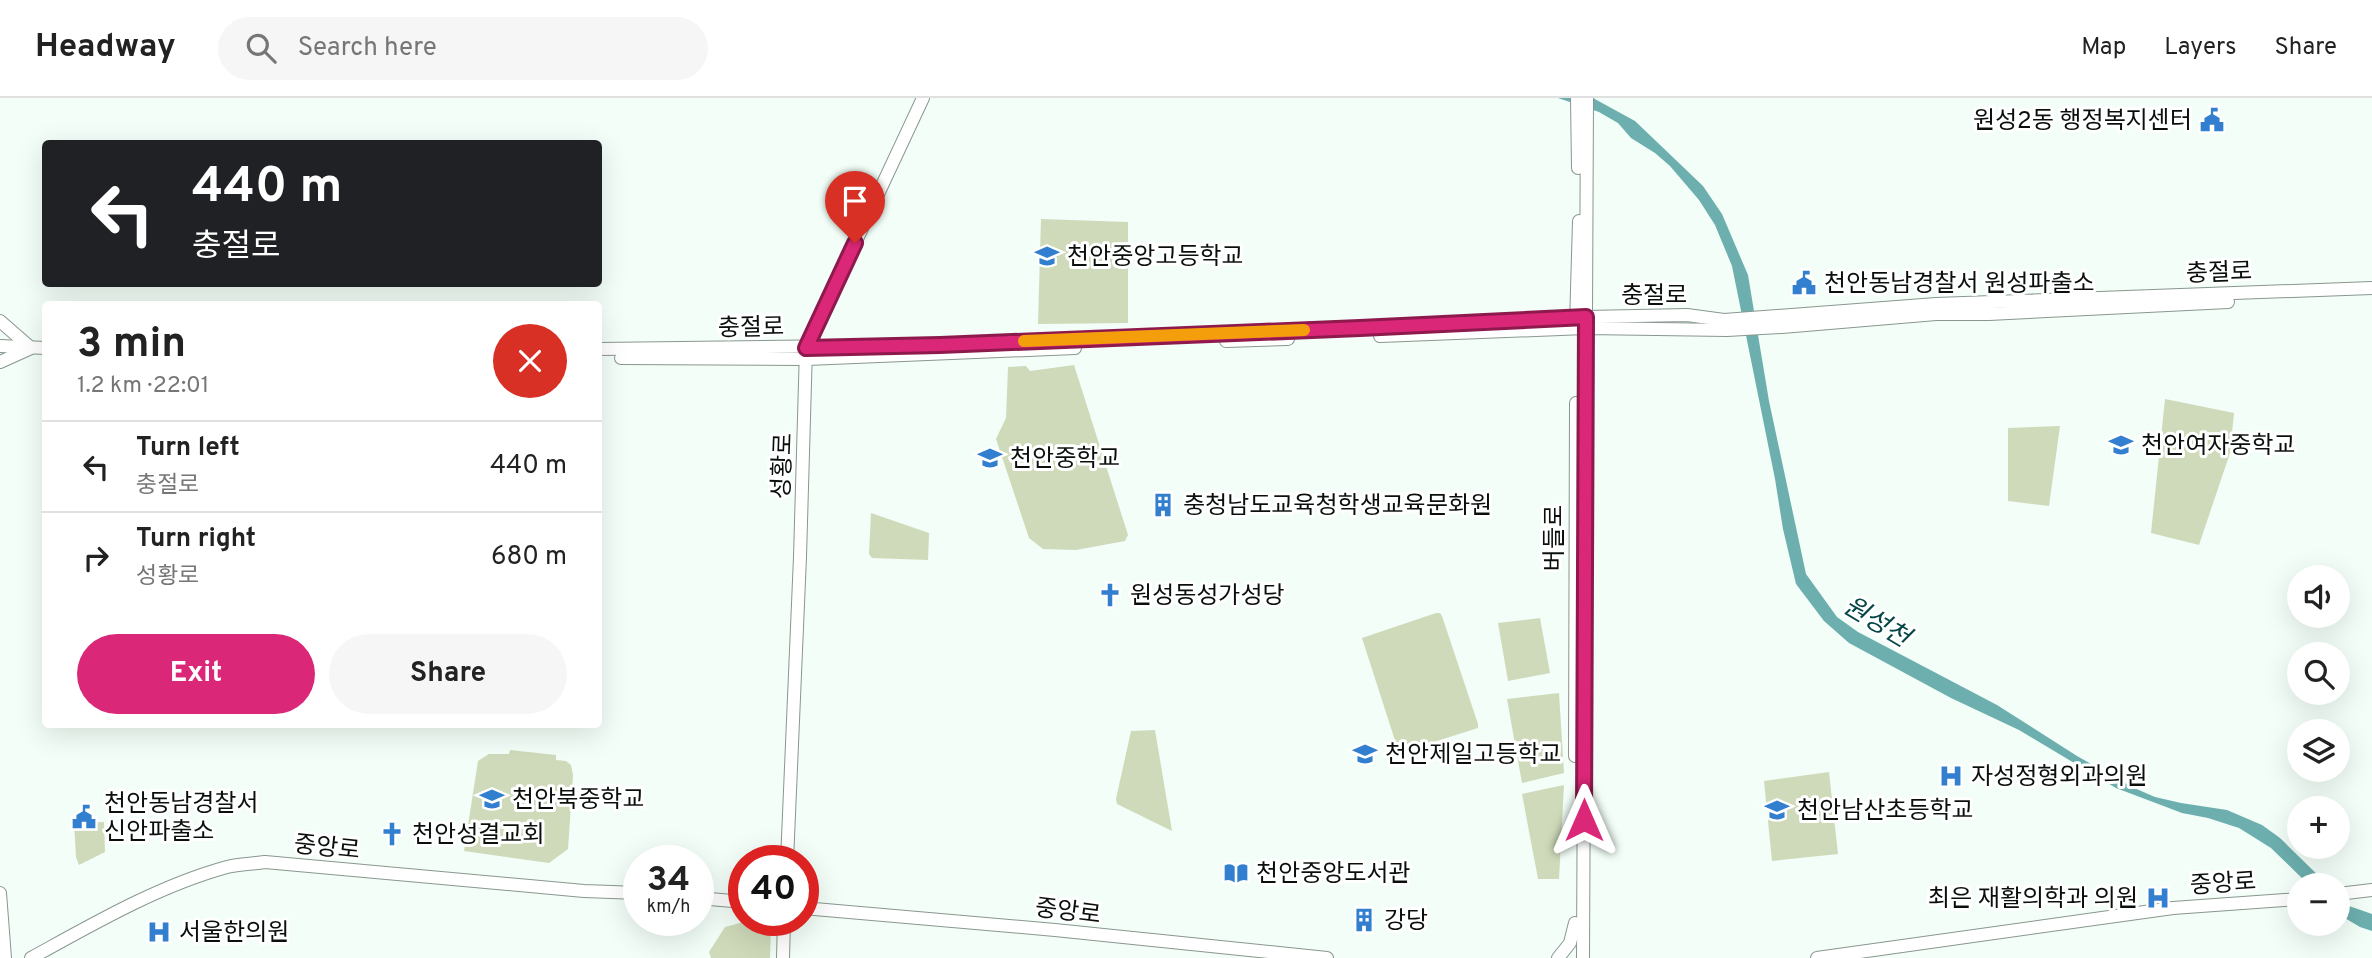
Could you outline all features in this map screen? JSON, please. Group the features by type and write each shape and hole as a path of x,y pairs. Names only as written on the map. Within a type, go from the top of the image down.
{"street":[{"name":"성황로","path":"788,845 806,353 923,98"},
{"path":"1577,98 1582,121"},
{"path":"1582,121 1587,98"},
{"name":"버들로","path":"1582,121 1579,198 1583,958"},
{"name":"충절로","path":"1772,323 1936,304 2372,288"},
{"name":"충절로","path":"602,358 806,353 935,345 1348,329 1581,323 1772,323 2372,295"},
{"path":"0,321 31,348"},
{"name":"버들로","path":"1576,958 1581,323"},
{"path":"0,346 42,348"},
{"path":"0,362 31,348"},
{"name":"충절로","path":"602,349 806,353"},
{"name":"중앙로","path":"31,958 100,920 190,879 230,867 265,862 623,892"},
{"path":"2350,892 2372,890"},
{"path":"0,894 5,958"},
{"name":"중앙로","path":"1817,958 2173,908 2287,900"},
{"name":"중앙로","path":"819,909 1327,958"},
{"path":"1559,958 1570,943 1575,923"},
{"path":"783,958 784,936"}],"green space":[{"path":"1041,219 1128,222 1128,323 1038,324"},
{"path":"1074,365 1128,535 1125,541 1076,550 1043,549 1029,538 996,439 1006,418 1008,367 1026,366 1030,371"},
{"path":"2165,399 2234,413 2230,453 2199,545 2151,533"},
{"path":"2060,426 2049,506 2008,501 2008,428"},
{"path":"871,513 929,533 928,560 872,558 869,554"},
{"path":"1436,613 1442,616 1478,728 1399,753 1362,638"},
{"path":"1540,618 1550,673 1508,681 1498,623"},
{"path":"1559,693 1564,773 1522,783 1507,699"},
{"path":"1155,730 1172,831 1117,804 1116,799 1131,731"},
{"path":"510,750 556,755 556,760 566,761 571,765 573,775 568,849 549,863 464,851 478,761 489,754 509,754"},
{"path":"1829,772 1838,854 1772,861 1764,781"},
{"path":"1564,785 1559,879 1538,879 1522,794"},
{"path":"104,822 105,852 79,865 74,823"},
{"path":"728,926 728,936 771,936 770,958 711,958 709,952"}],"water":[{"path":"1558,98 1593,98 1635,121 1703,186 1722,214 1748,275 1769,401 1806,574 1837,617 1858,632 1997,705 2132,787 2155,797 2227,810 2262,825 2287,845 2287,859 2301,859 2316,873 2297,873 2271,848 2239,828 2182,813 2116,788 2019,730 1951,698 1849,643 1824,621 1796,584 1732,266 1715,225 1699,200 1670,166 1631,138 1618,123 1599,112"},
{"path":"2350,906 2372,914 2372,931 2350,921"}],"slow traffic":[{"path":"1024,341 1304,330"}],"place":[{"name":"원성2동 행정복지센터","path":"2212,120"},
{"name":"천안중앙고등학교","path":"1047,256"},
{"name":"천안동남경찰서 원성파출소","path":"1804,283"},
{"name":"천안여자중학교","path":"2121,445"},
{"name":"천안중학교","path":"990,458"},
{"name":"충청남도교육청학생교육문화원","path":"1163,505"},
{"name":"원성동성가성당","path":"1110,595"},
{"name":"천안제일고등학교","path":"1365,754"},
{"name":"자성정형외과의원","path":"1951,776"},
{"name":"천안북중학교","path":"492,799"},
{"name":"천안남산초등학교","path":"1777,810"},
{"name":"천안동남경찰서 신안파출소","path":"84,817"},
{"name":"천안성결교회","path":"392,834"},
{"name":"천안중앙도서관","path":"1236,873"},
{"name":"최은 재활의학과 의원","path":"2158,898"},
{"name":"강당","path":"1364,920"},
{"name":"서울한의원","path":"159,932"}],"route":[{"path":"855,243 806,348 940,345 1586,317 1584,820"}],"water label":[{"name":"원성천","path":"1877,621"}]}
